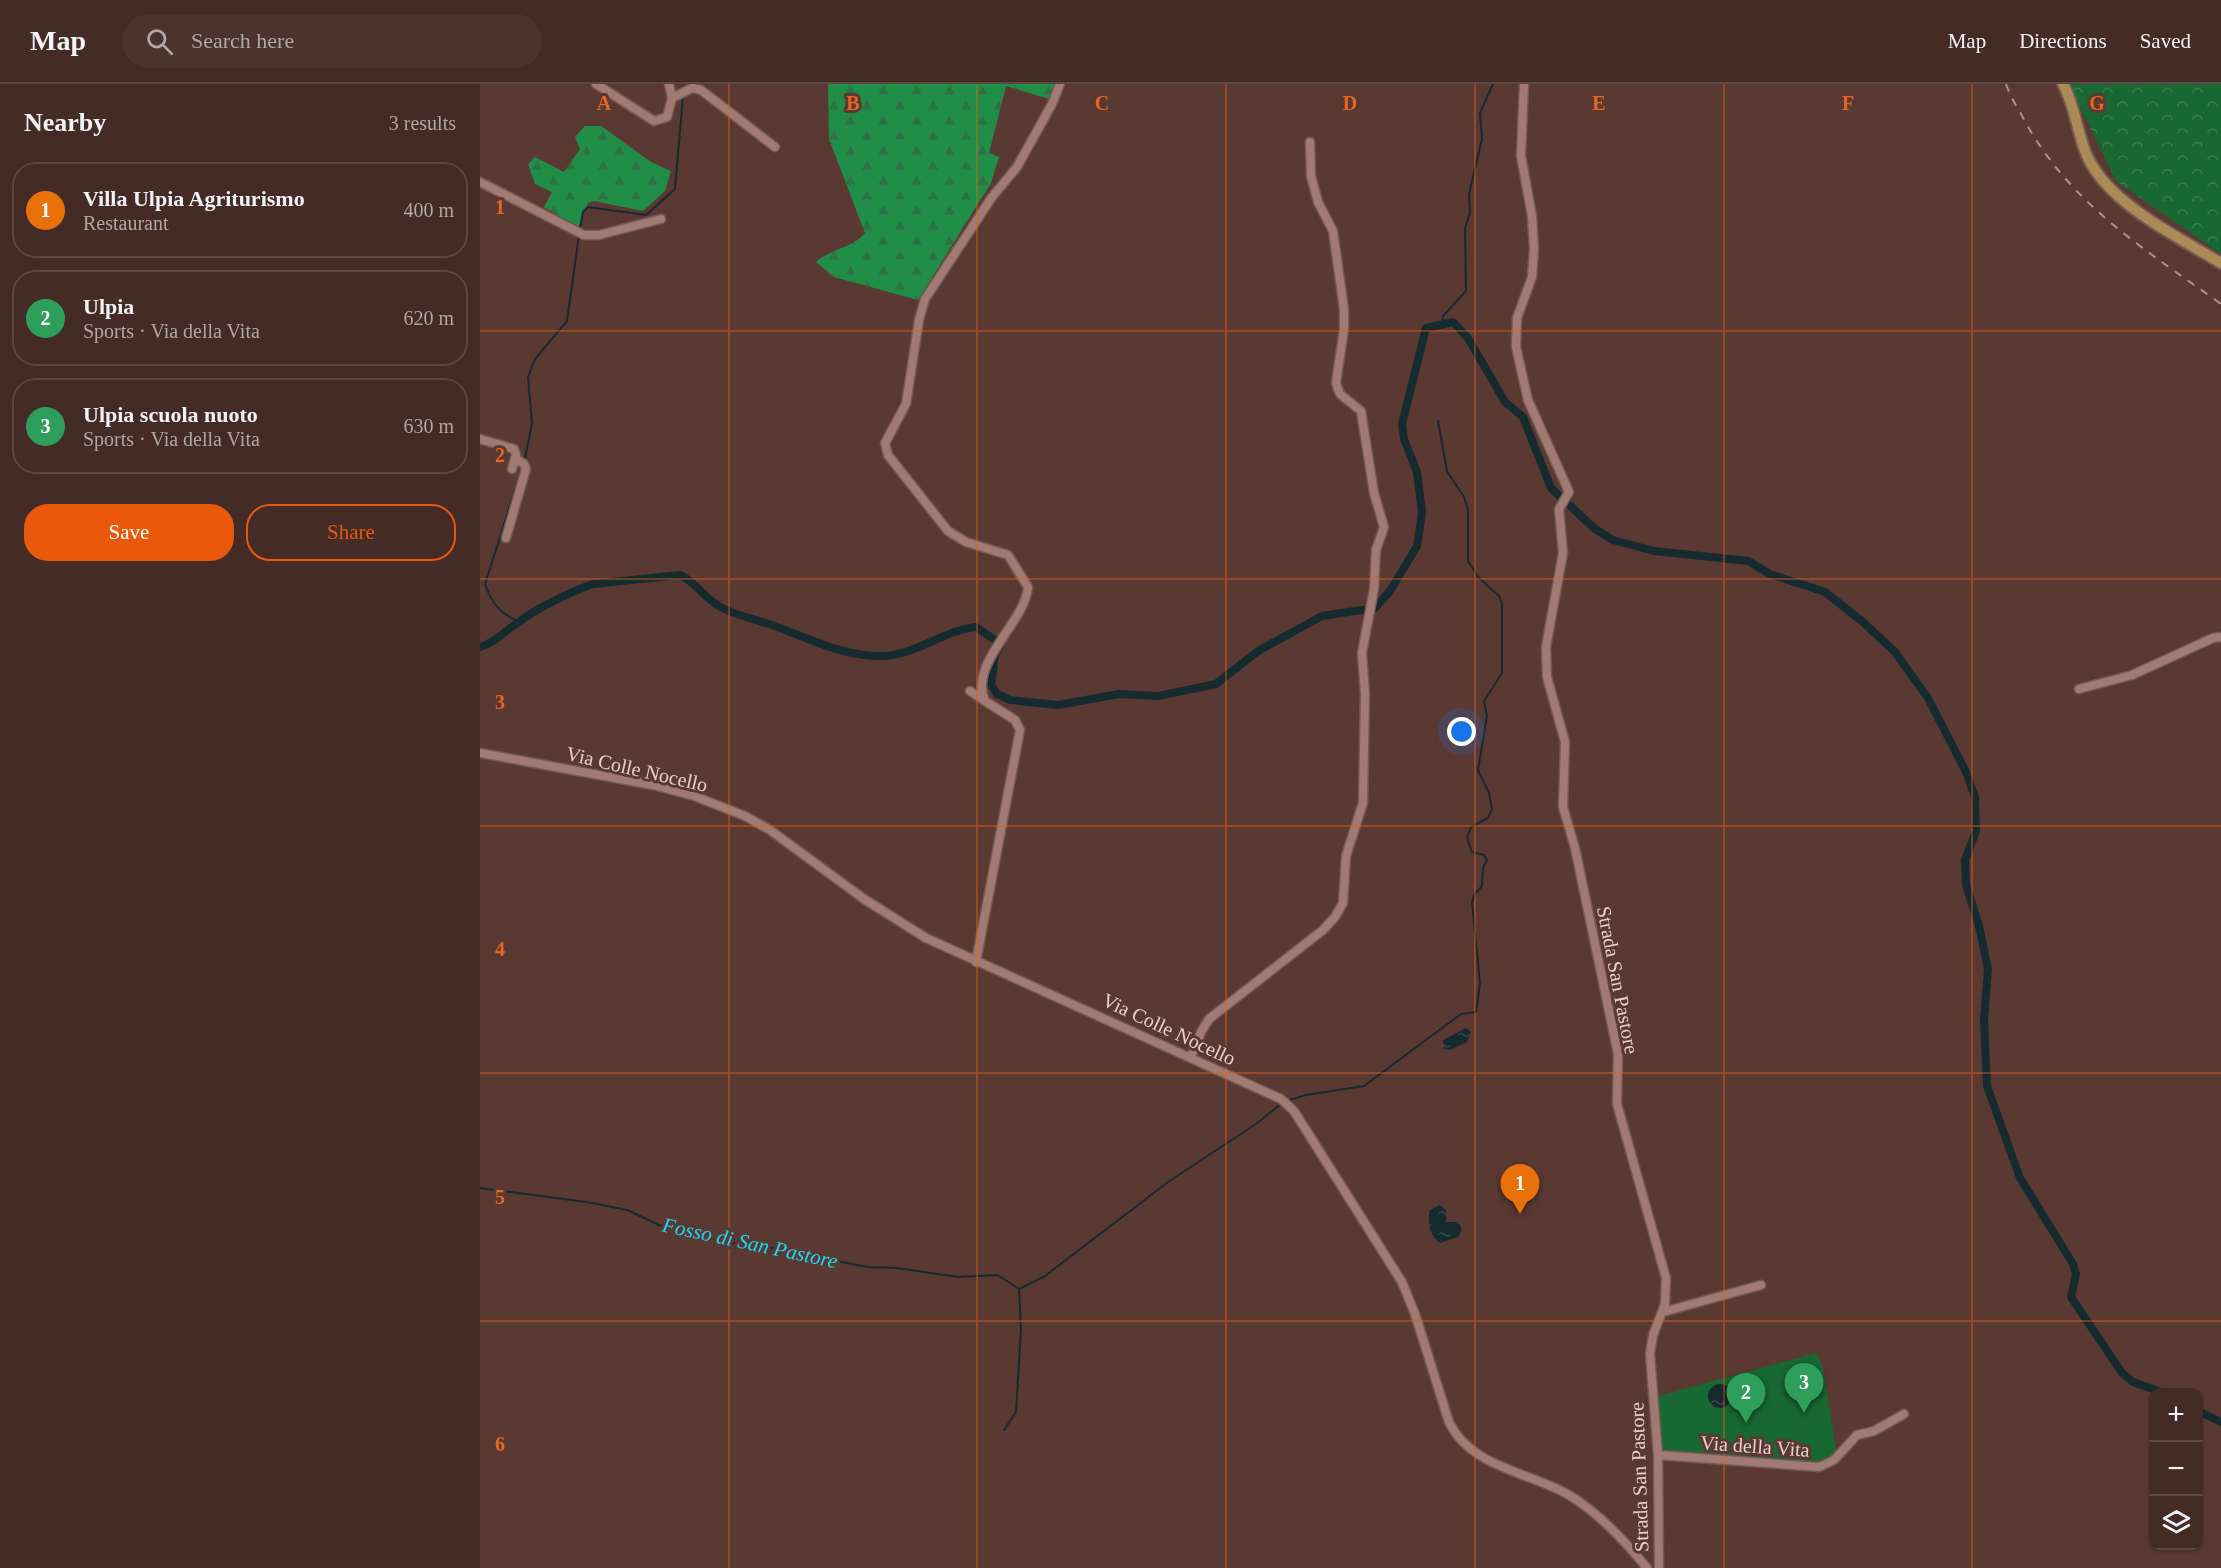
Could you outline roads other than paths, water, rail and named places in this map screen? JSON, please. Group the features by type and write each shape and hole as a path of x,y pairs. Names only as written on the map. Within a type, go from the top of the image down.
{"main road":[{"path":"2063,84 2070,96 2087,157 2099,178 2160,227 2221,263"}],"street":[{"path":"596,84 651,121 666,117 679,95 694,88 701,90 775,147"},
{"path":"669,84 679,95"},
{"path":"985,701 981,689 988,664 1022,607 1028,590 1026,581 1006,554 966,542 948,531 888,455 885,443 906,404 919,320 925,299 992,197 1017,167 1052,105 1060,84"},
{"name":"Strada San Pastore","path":"1524,84 1521,156 1534,249 1532,277 1517,318 1517,356 1528,400 1555,465 1568,489 1568,494 1560,506 1563,558 1545,652 1549,687 1565,743 1561,796 1618,1054 1617,1104 1665,1274 1663,1312 1653,1335 1650,1354 1658,1455 1659,1568"},
{"path":"1191,1057 1209,1019 1323,930 1342,906 1346,856 1361,815 1364,792 1365,694 1362,657 1376,550 1384,523 1374,494 1362,414 1356,404 1340,394 1336,384 1344,329 1344,305 1333,231 1318,202 1311,176 1310,142"},
{"path":"480,182 584,235 599,235 661,219"},
{"path":"480,439 511,446 516,452 512,469"},
{"path":"506,538 526,469 524,464 515,459"},
{"path":"2079,689 2132,675 2213,638 2221,637"},
{"path":"970,691 1015,720 1020,730 976,962"},
{"name":"Via Colle Nocello","path":"480,753 653,785 723,807 770,830 904,926 976,962 1275,1095 1294,1112 1402,1282 1415,1314 1431,1371 1449,1422 1460,1440 1480,1456 1545,1483 1575,1499 1600,1518 1647,1568"},
{"path":"1663,1312 1761,1285"},
{"name":"Via della Vita","path":"1658,1455 1819,1467 1834,1460 1857,1435 1874,1431 1904,1414"}],"water":[{"path":"1466,1028 1471,1032 1467,1042 1450,1050 1444,1049 1443,1040"},
{"path":"1440,1205 1446,1210 1446,1222 1459,1222 1462,1230 1458,1237 1440,1243 1432,1233 1429,1219 1430,1210"},
{"path":"1720,1384 1728,1388 1732,1396 1728,1404 1720,1408 1712,1404 1708,1396 1712,1388"}],"waterway":[{"path":"1442,323 1443,316 1466,291 1465,228 1470,213 1469,194 1482,139 1480,113 1493,84"},
{"path":"580,230 583,212 588,207 646,215 675,189 683,96"},
{"path":"525,458 532,423 528,377 535,359 567,321 579,235"},
{"path":"480,647 543,607 593,584 680,575 714,603 730,612 854,654 869,656 897,654 976,627 1001,644 995,655 991,684 997,694 1010,700 1058,705 1119,694 1158,696 1216,684 1258,651 1322,616 1375,608 1390,591 1417,546 1422,512 1417,472 1404,439 1402,424 1426,328 1453,322 1468,338 1505,402 1523,417 1551,488 1595,529 1613,540 1654,551 1748,561 1770,574 1825,592 1863,622 1895,652 1928,698 1966,772 1975,797 1976,831 1965,860 1966,885 1979,926 1988,969 1984,1020 1987,1086 2020,1178 2073,1264 2076,1274 2071,1297 2122,1373 2133,1382 2150,1388"},
{"path":"1286,1101 1306,1095 1364,1086 1461,1014 1476,1012 1480,983 1472,903 1474,895 1482,886 1483,868 1487,860 1484,855 1472,852 1467,838 1471,827 1488,818 1492,809 1489,793 1478,770 1487,716 1484,701 1502,673 1502,603 1499,596 1478,577 1468,561 1468,510 1464,497 1447,471 1438,421"},
{"path":"518,621 497,607 485,584 522,468"},
{"path":"1019,1289 1045,1276 1168,1182 1256,1124 1281,1104"},
{"name":"Fosso di San Pastore","path":"480,1188 587,1202 627,1210 659,1225 733,1243 757,1245 867,1267 897,1268 958,1277 998,1275 1019,1289"},
{"path":"1004,1430 1016,1412 1021,1329 1019,1289"},
{"path":"2203,1413 2221,1422"}],"railway":[{"path":"2006,84 2027,125 2046,154 2089,203 2139,245 2221,304"}],"place":[{"name":"Villa Ulpia Agriturismo","path":"1520,1214"},
{"name":"Ulpia scuola nuoto","path":"1804,1413"},
{"name":"Ulpia","path":"1746,1423"}]}
